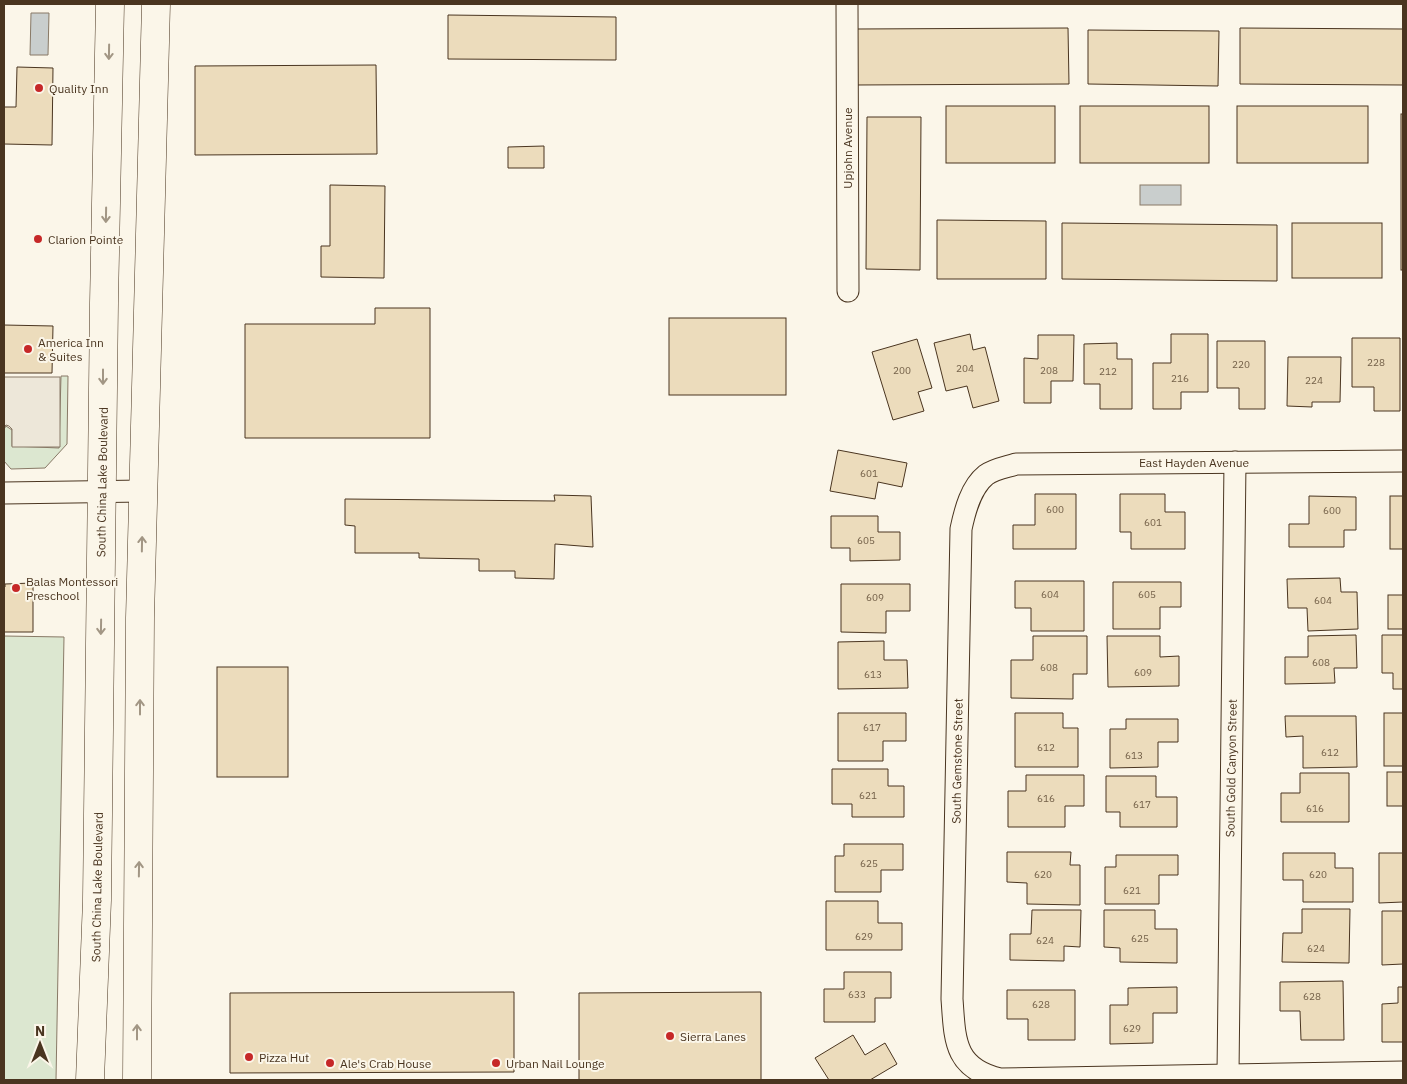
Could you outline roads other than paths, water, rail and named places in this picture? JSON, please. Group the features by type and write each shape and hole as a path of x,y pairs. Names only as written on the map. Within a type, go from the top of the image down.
{"main road":[{"name":"South China Lake Boulevard","path":"90,1080 97,900 104,303 110,4"},
{"path":"137,1080 140,627 156,4"}],"street":[{"name":"Upjohn Avenue","path":"847,4 848,292"},
{"name":"South Gold Canyon Street","path":"1228,1074 1234,462"},
{"name":"East Hayden Avenue","path":"987,474 1016,464 1403,462"},
{"name":"South Gemstone Street","path":"987,474 979,482 965,509 961,529 952,999 956,1039 961,1054 970,1065 984,1075 1000,1079 1228,1074"},
{"path":"4,493 143,491"},
{"path":"1228,1074 1403,1072"}],"place":[{"name":"Quality Inn","path":"39,88"},
{"name":"Clarion Pointe","path":"38,239"},
{"name":"America Inn & Suites","path":"28,349"},
{"name":"Balas Montessori Preschool","path":"16,588"},
{"name":"Sierra Lanes","path":"670,1036"},
{"name":"Pizza Hut","path":"249,1057"},
{"name":"Ale's Crab House","path":"330,1063"},
{"name":"Urban Nail Lounge","path":"496,1063"}]}
